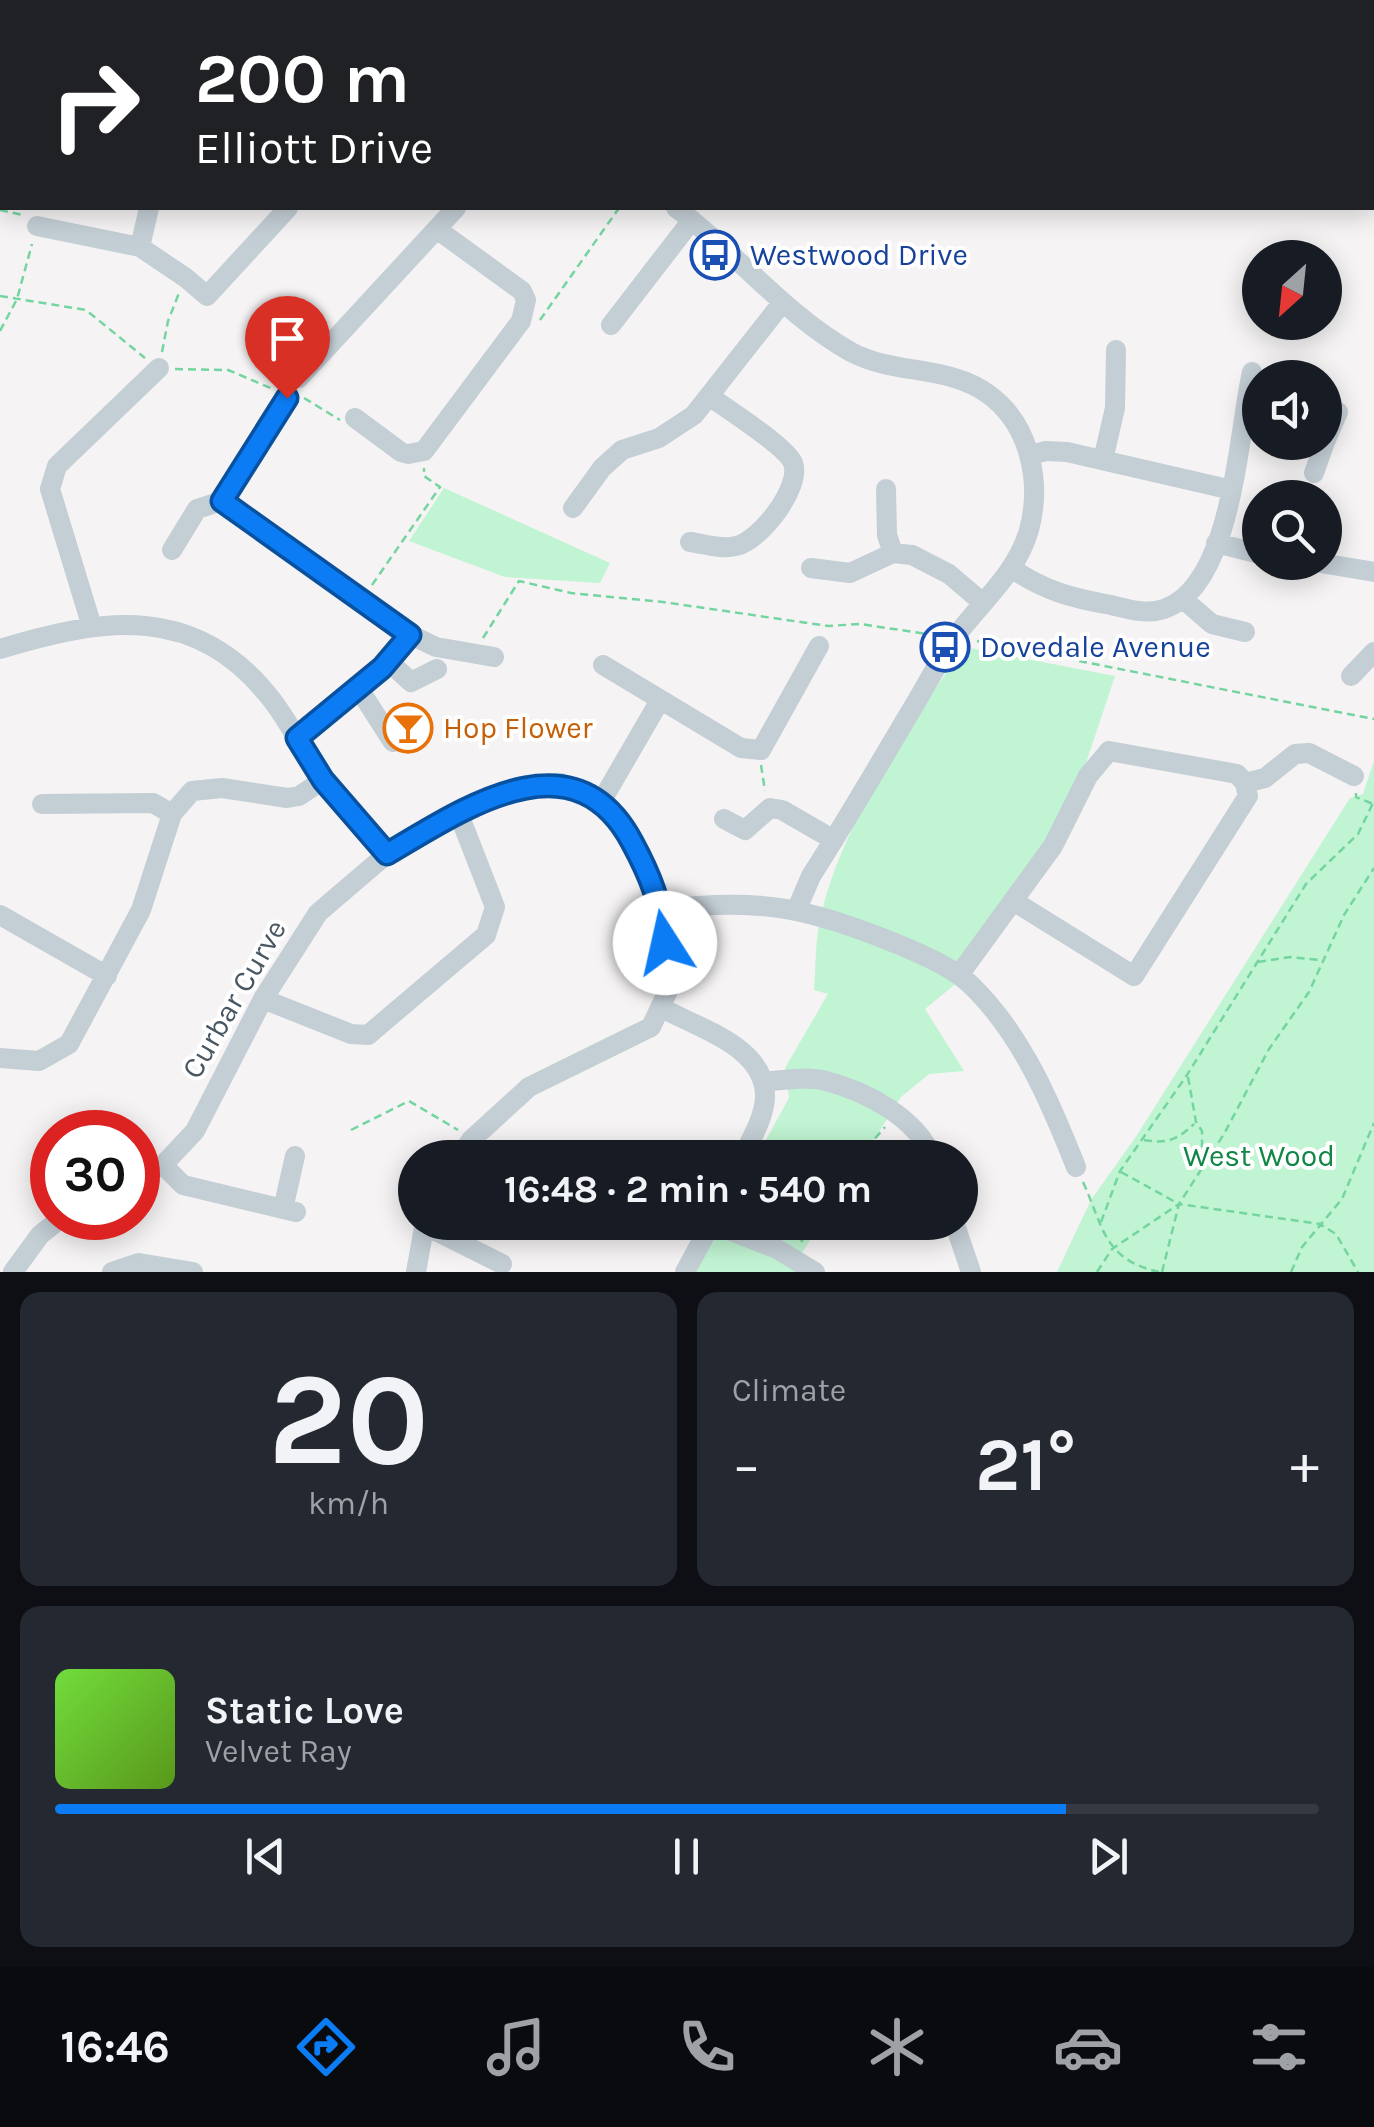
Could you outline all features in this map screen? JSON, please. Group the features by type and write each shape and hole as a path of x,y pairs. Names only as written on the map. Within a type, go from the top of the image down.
{"street":[{"path":"140,247 149,210"},
{"path":"44,223 140,247 207,296 286,210"},
{"path":"172,550 197,509 222,501 289,390 454,210"},
{"path":"610,325 684,214 782,303 823,334 871,361 953,378 990,395 1016,425 1031,455 1033,507 1028,532 1011,568 955,637 811,876 798,908"},
{"path":"356,418 401,452 424,451 521,321 526,309 522,290 438,230"},
{"path":"573,508 622,450 683,426 782,303"},
{"path":"1103,460 1123,378 1116,350"},
{"path":"92,627 50,489 56,466 159,368"},
{"path":"690,542 734,547 758,535 790,490 794,470 787,452 709,396"},
{"path":"1031,455 1054,451 1232,490"},
{"path":"1011,568 1052,592 1145,612 1182,600 1200,577 1216,543 1242,458"},
{"path":"1314,473 1318,460"},
{"path":"886,488 887,535 893,553"},
{"path":"222,501 410,635 436,647 484,654"},
{"path":"1216,543 1242,550"},
{"path":"811,568 850,573 893,553 912,554 932,563 983,603"},
{"path":"1342,567 1374,572"},
{"path":"1182,600 1212,624 1244,632"},
{"path":"0,649 92,627 130,624 173,628 206,643 244,669 272,700 323,780 387,854"},
{"path":"297,738 359,689 410,635"},
{"path":"603,664 740,748 762,750 819,646"},
{"path":"1350,676 1374,652"},
{"path":"388,661 411,682 437,670"},
{"path":"359,689 393,742"},
{"path":"601,802 660,702"},
{"path":"960,974 1053,846 1088,776 1109,751 1237,774 1245,783 1248,796 1134,976 1015,902"},
{"path":"1245,783 1265,778 1295,754 1309,752 1331,764 1355,787"},
{"path":"1320,783 1331,764"},
{"path":"0,1058 38,1061 70,1044 142,910 172,814 192,791 222,788 287,798 298,796 323,780"},
{"name":"Curbar Curve","path":"160,1167 194,1131 263,999 318,913 387,854 458,812 522,786 560,783 601,802 626,829 663,910 668,993 662,1008"},
{"path":"42,804 90,813 152,803 172,814"},
{"path":"724,819 745,830 769,809 782,810 834,840"},
{"path":"263,999 351,1034 368,1034 486,934 495,907 458,812"},
{"path":"663,910 706,903 798,908 859,928 960,974 1024,1055 1052,1106 1076,1168"},
{"path":"0,915 107,976"},
{"path":"474,1140 529,1086 652,1027 662,1008 740,1049 753,1060 765,1098 750,1140"},
{"path":"763,1082 824,1080 896,1115 913,1126 921,1140"},
{"path":"163,1166 184,1185 290,1210 296,1156"},
{"path":"14,1272 36,1240"},
{"path":"416,1272 422,1240"},
{"path":"456,1240 502,1264"},
{"path":"686,1272 703,1240"},
{"path":"752,1240 815,1272"},
{"path":"960,1240 970,1272"},
{"path":"112,1272 141,1254 190,1272"}],"path":[{"path":"0,210 31,216 44,223 18,300 0,331"},
{"path":"521,321 537,324 618,210"},
{"path":"159,368 168,322 186,278"},
{"path":"0,296 86,310 159,368 228,370 289,390 347,424 356,418"},
{"path":"361,600 440,488 424,476 424,451"},
{"path":"484,654 519,581 571,592 828,626 860,624 955,637 1374,719"},
{"path":"756,749 769,809"},
{"path":"1101,1222 1120,1172 1188,1075 1306,884 1358,834 1374,803 1355,787"},
{"path":"1076,1168 1112,1249 1136,1267 1160,1272 1179,1204 1270,1049 1309,992 1321,961 1374,868"},
{"path":"1256,963 1290,957 1321,961"},
{"path":"1188,1075 1196,1122 1202,1131 1202,1168"},
{"path":"350,1130 409,1102 454,1140"},
{"path":"874,1140 896,1115"},
{"path":"1142,1140 1166,1144 1196,1122"},
{"path":"1291,1272 1302,1247 1342,1199 1374,1123"},
{"path":"1120,1172 1179,1204 1320,1224 1336,1234 1358,1272"},
{"path":"1097,1272 1112,1249 1179,1204"},
{"path":"791,1257 802,1240"}],"green space":[{"path":"444,488 610,563 600,583 505,577 409,541"},
{"path":"964,647 1115,676 1084,769 1045,844 959,981 925,1009 964,1071 929,1074 901,1097 874,1140 766,1140 789,1098 785,1068 828,994 814,990 817,937 830,885 860,813 900,743"},
{"name":"West Wood","path":"1374,761 1374,1272 1057,1272 1091,1200 1137,1135 1350,798 1363,794"},
{"path":"711,1240 810,1240 793,1267 800,1272 694,1272"}],"place":[{"name":"Westwood Drive","path":"715,255"},
{"name":"Dovedale Avenue","path":"945,647"},
{"name":"Hop Flower","path":"408,728"}],"route":[{"path":"287,398 222,501 410,635 382,668 297,738 323,780 387,854 458,812 522,786 560,783 601,802 626,829 648,870 663,910 665,943"}]}
